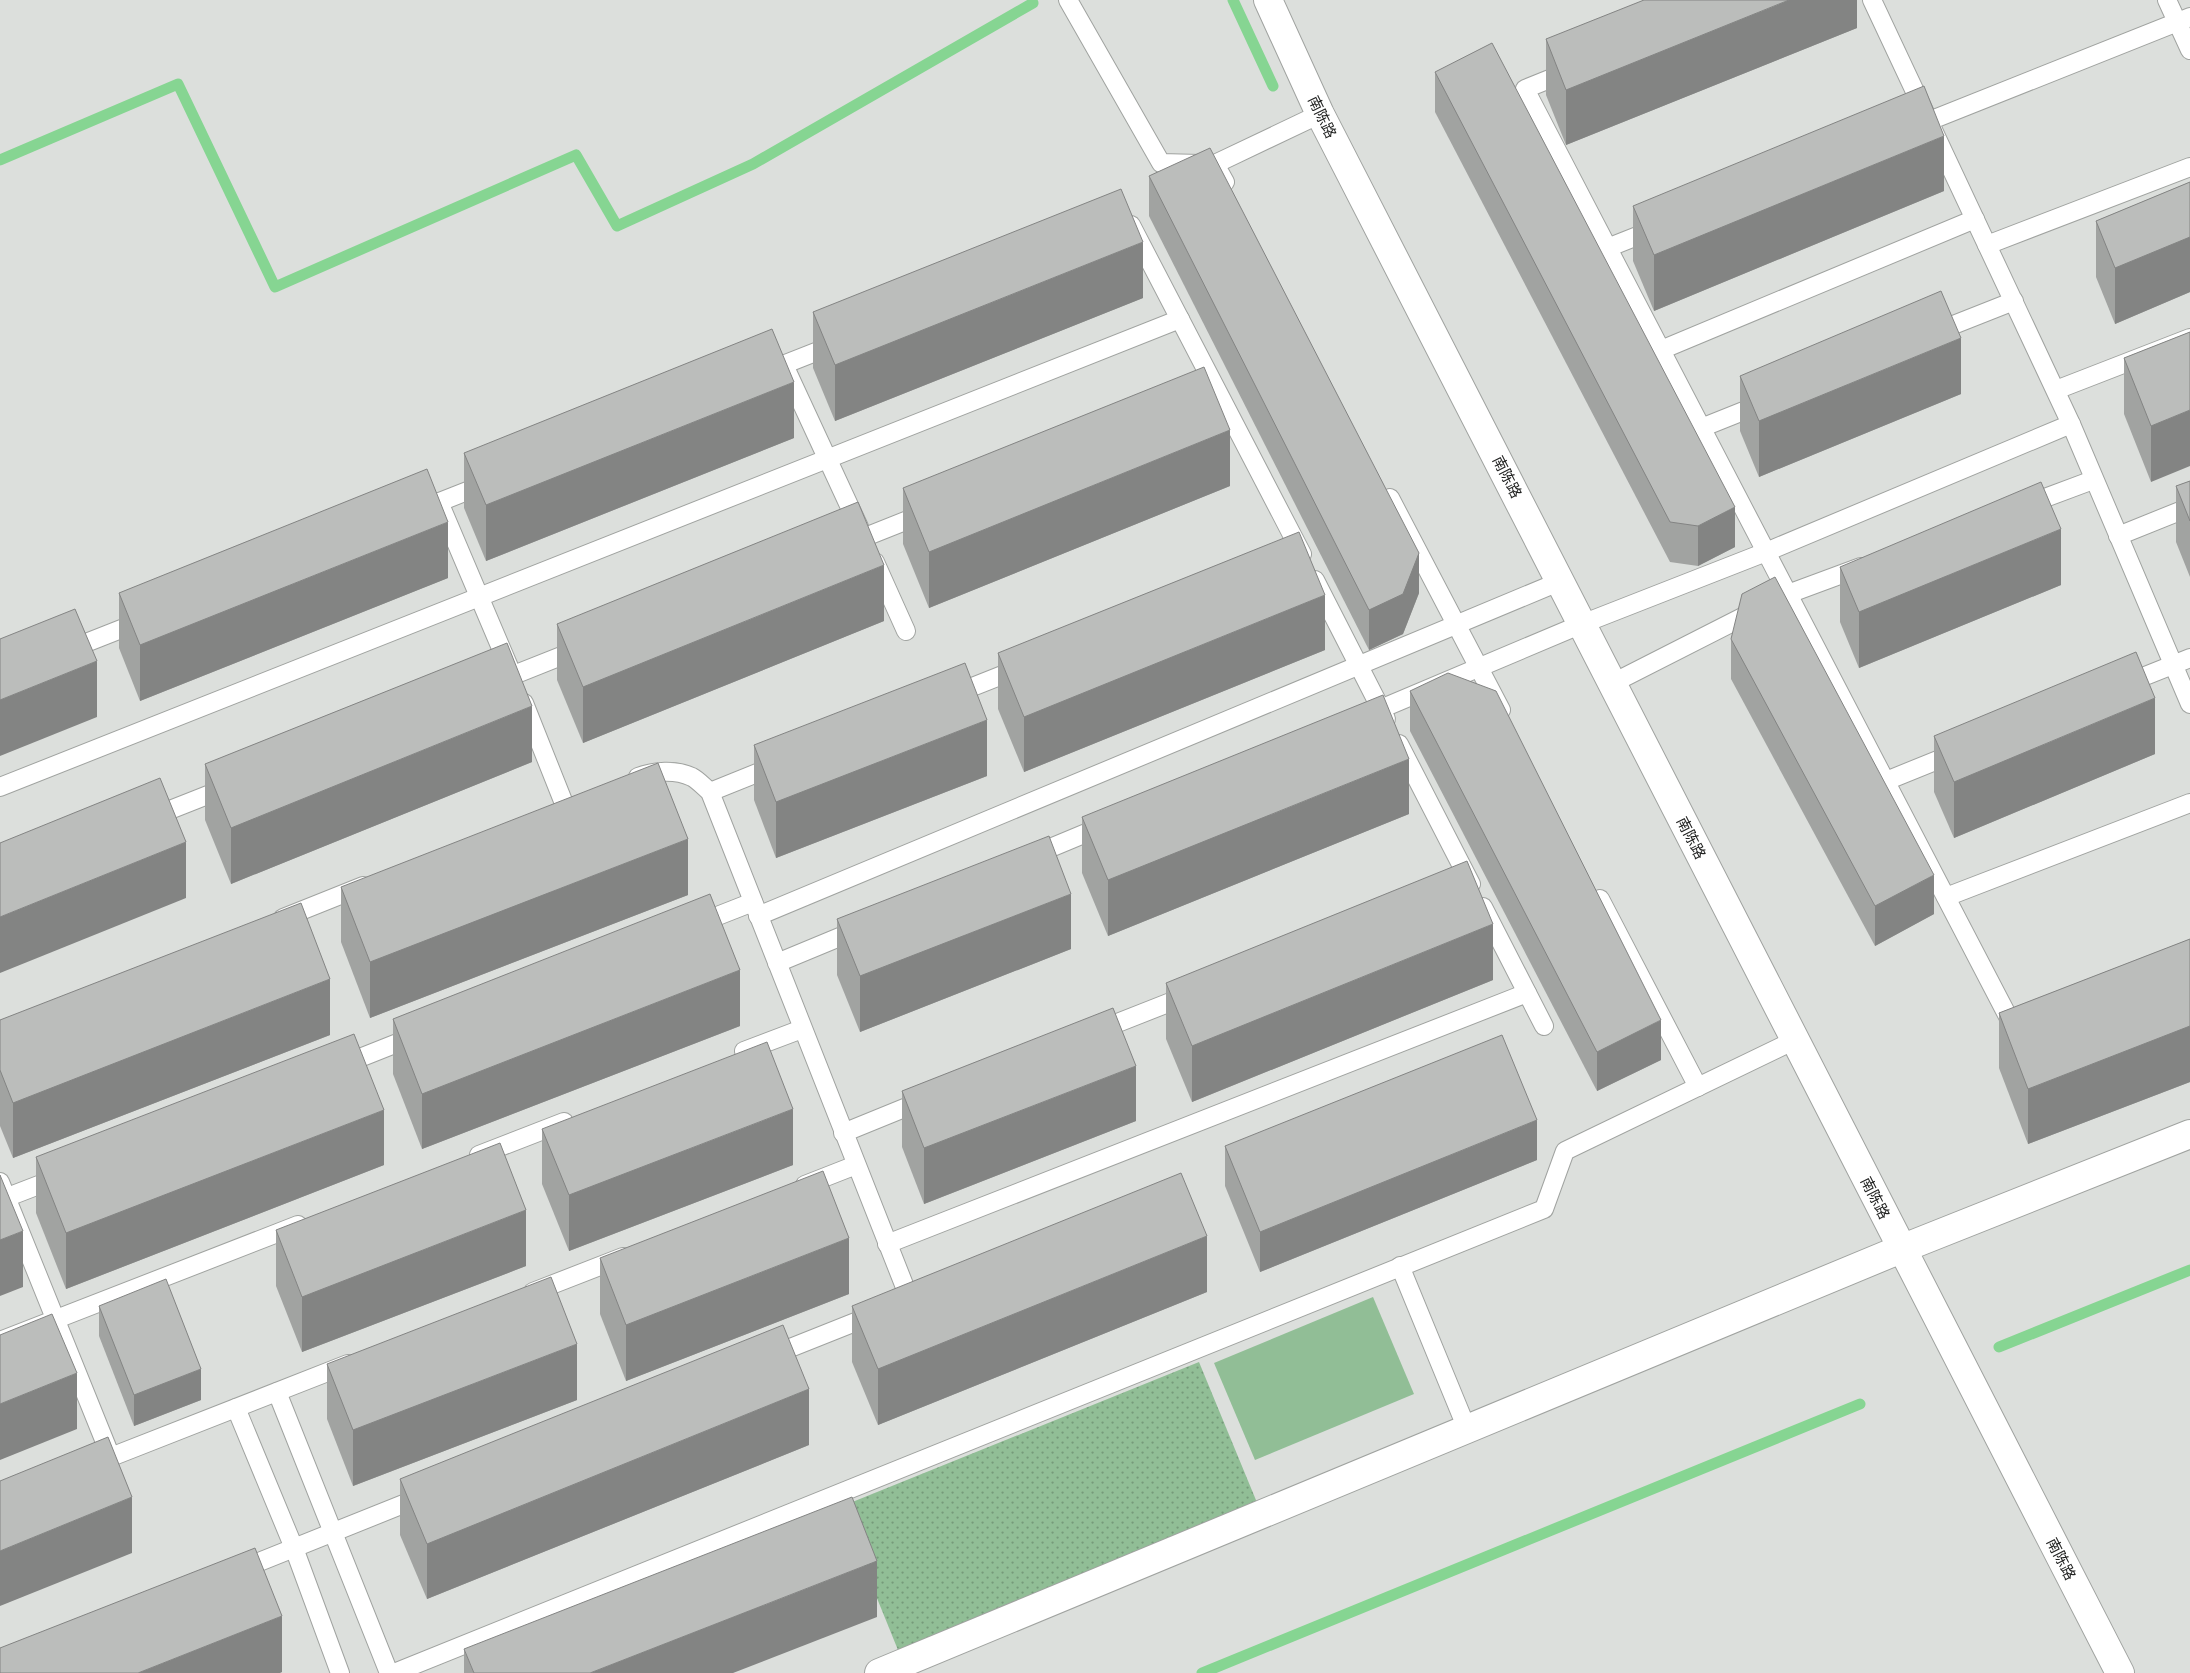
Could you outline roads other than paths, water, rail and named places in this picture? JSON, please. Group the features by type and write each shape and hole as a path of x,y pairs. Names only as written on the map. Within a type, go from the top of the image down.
{"street":[{"name":"南陈路","path":"1268,0 1320,114 2120,1673"},
{"path":"879,1673 1901,1249 2190,1134"}],"lane":[{"path":"1068,0 1161,163 1215,164 1320,114"},
{"path":"1872,0 2056,390 2190,704"},
{"path":"2167,0 2183,19 2190,50"},
{"path":"1901,132 2183,19"},
{"path":"1580,67 1525,89 2015,1030 2034,1023"},
{"path":"1215,164 1234,199"},
{"path":"1987,245 2190,167"},
{"path":"1661,350 1975,219"},
{"path":"1608,248 1672,222"},
{"path":"1114,232 1133,225 1544,1026"},
{"path":"1922,338 2014,301"},
{"path":"0,787 1180,318"},
{"path":"2056,390 2190,338"},
{"path":"748,379 848,339"},
{"path":"784,364 906,630"},
{"path":"1202,405 1221,398"},
{"path":"1702,428 1775,398"},
{"path":"1353,720 1582,624 1766,552 2071,424"},
{"path":"403,516 503,477"},
{"path":"2010,511 2094,480"},
{"path":"1384,486 1511,729"},
{"path":"439,502 513,675 565,806"},
{"path":"2118,536 2190,508"},
{"path":"836,548 937,509"},
{"path":"1284,562 1302,555"},
{"path":"1613,683 1788,594 1881,560"},
{"path":"679,932 755,909 1358,666 1561,582"},
{"path":"55,655 156,615"},
{"path":"476,690 596,642"},
{"path":"2110,690 2190,658"},
{"path":"932,703 1034,662"},
{"path":"1886,781 1967,749"},
{"path":"710,792 793,759"},
{"path":"619,784 646,774 669,771 693,777 710,792 910,1300"},
{"path":"137,823 247,779"},
{"path":"546,814 583,799"},
{"path":"1946,897 2190,803"},
{"path":"1015,863 1115,821"},
{"path":"268,924 380,880"},
{"path":"1451,889 1470,882"},
{"path":"1593,886 1698,1087"},
{"path":"777,964 877,921"},
{"path":"1083,1037 1202,989"},
{"path":"887,1244 1527,993"},
{"path":"728,1058 802,1029"},
{"path":"329,1070 430,1030"},
{"path":"394,1673 1544,1209 1566,1151 1795,1040"},
{"path":"843,1133 935,1096"},
{"path":"461,1162 581,1115"},
{"path":"792,1190 856,1165"},
{"path":"71,1172 2,1193 110,1457"},
{"path":"0,1341 314,1219"},
{"path":"516,1298 635,1252"},
{"path":"1400,1266 1467,1430"},
{"path":"754,1362 928,1292"},
{"path":"74,1471 360,1360"},
{"path":"277,1392 389,1673"},
{"path":"236,1408 294,1548 340,1673"},
{"path":"220,1578 434,1492"}],"waterway":[{"path":"1233,0 1273,86"},
{"path":"0,160 178,84 275,287 576,155 617,226 753,164 1033,3"},
{"path":"1999,1347 2190,1270"},
{"path":"1202,1673 1860,1404"}]}
